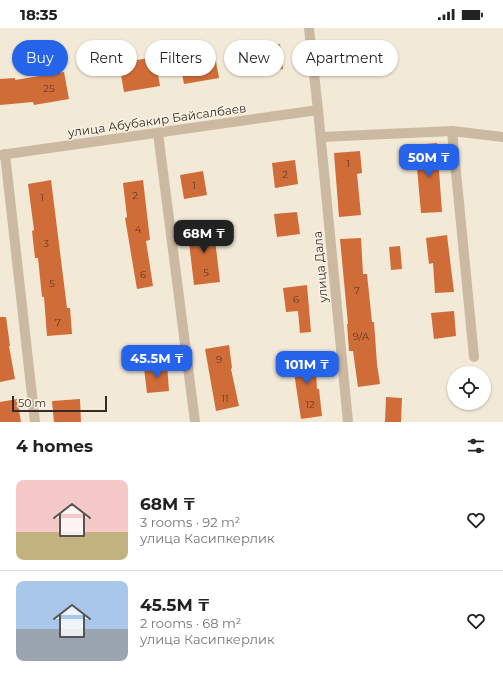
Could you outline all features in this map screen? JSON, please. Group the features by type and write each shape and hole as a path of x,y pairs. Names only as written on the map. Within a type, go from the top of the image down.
{"street":[{"name":"улица Дала","path":"309,28 321,137 348,422"},
{"name":"улица Абубакир Байсалбаев","path":"2,155 318,110"},
{"path":"452,131 474,356"},
{"path":"321,137 452,131 503,137"},
{"path":"158,133 195,422"},
{"path":"2,155 35,422"}],"building":[{"path":"145,59 145,76 158,76 160,86 124,92 121,76 137,76 137,60"},
{"path":"216,62 219,78 184,84 183,76 216,76"},
{"path":"40,76 65,76 69,99 34,105 33,102 0,105 0,79 15,78 15,80"},
{"path":"437,143 442,212 421,213 415,145"},
{"path":"360,151 362,173 357,174 361,215 339,217 334,153"},
{"path":"295,160 298,184 275,188 272,163"},
{"path":"203,171 207,195 184,199 180,175"},
{"path":"51,180 67,308 70,308 72,334 47,336 44,297 42,297 38,258 35,258 32,231 34,230 28,184"},
{"path":"143,180 150,240 146,241 153,286 137,289 125,218 127,217 123,183"},
{"path":"297,212 300,234 277,237 274,214"},
{"path":"213,222 220,282 194,285 187,225"},
{"path":"447,235 454,292 435,293 433,263 429,264 426,238"},
{"path":"361,238 363,274 367,274 372,322 374,322 380,384 358,387 353,351 349,351 340,239"},
{"path":"400,246 402,269 391,270 389,247"},
{"path":"307,285 311,332 300,333 298,311 286,312 283,288"},
{"path":"454,311 456,336 434,339 431,313"},
{"path":"0,317 6,317 15,379 0,382"},
{"path":"229,345 231,369 239,406 216,411 205,349"},
{"path":"315,353 317,389 319,389 322,416 301,419 293,354"},
{"path":"167,365 169,391 147,393 144,368"},
{"path":"386,397 402,398 401,422 385,422"},
{"path":"17,399 21,422 0,422 0,402"},
{"path":"80,399 81,422 54,422 52,401"}]}
